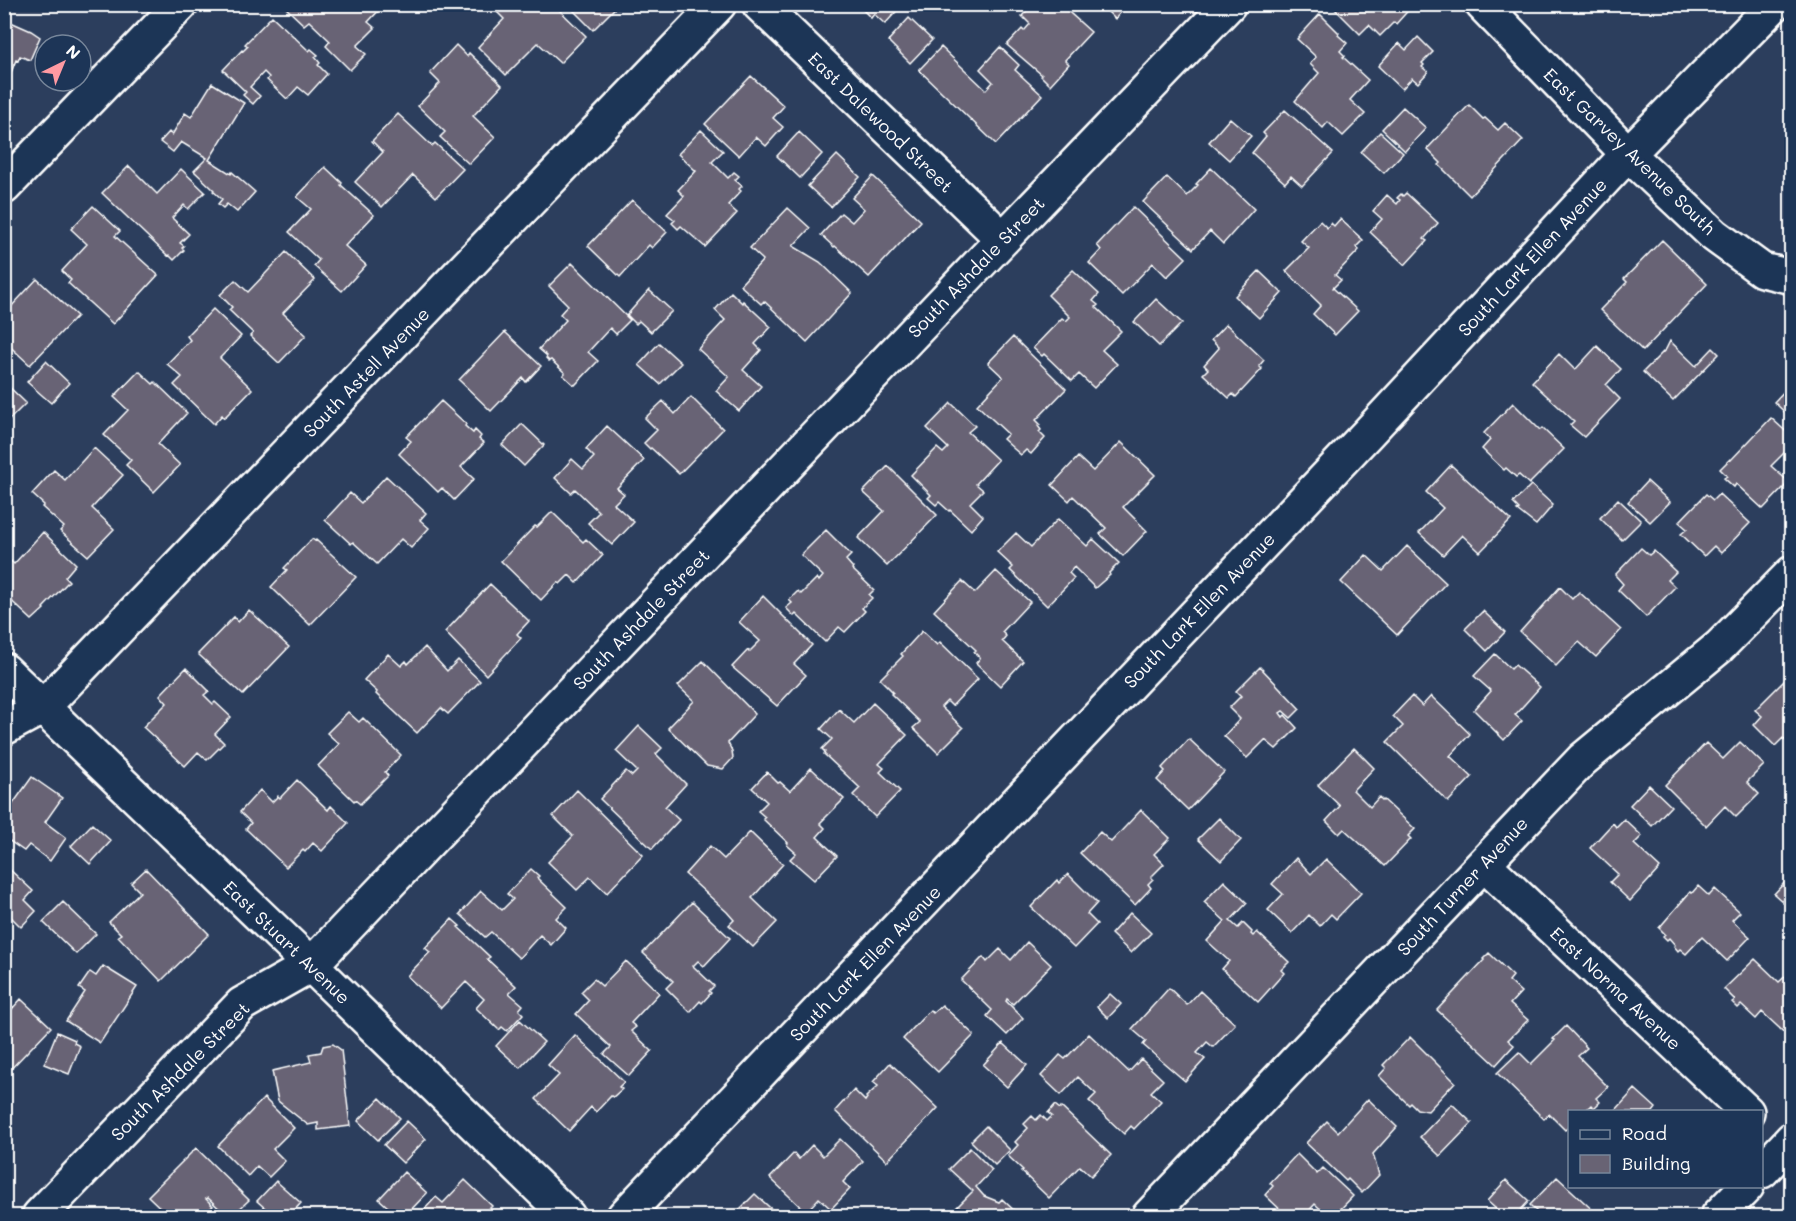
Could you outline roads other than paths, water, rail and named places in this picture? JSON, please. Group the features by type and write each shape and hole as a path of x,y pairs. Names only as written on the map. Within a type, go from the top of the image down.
{"street":[{"path":"4,187 181,4"},
{"name":"South Astell Avenue","path":"4,728 43,708 719,4"},
{"name":"East Dalewood Street","path":"759,4 1003,239"},
{"name":"South Ashdale Street","path":"39,1216 242,1004 311,965 1229,4"},
{"name":"East Garvey Avenue South","path":"1482,4 1628,154 1714,235 1762,270 1791,277"},
{"name":"South Lark Ellen Avenue","path":"624,1216 1367,434 1628,154 1775,4"},
{"name":"South Turner Avenue","path":"1149,1216 1582,760 1719,647 1791,573"},
{"name":"East Stuart Avenue","path":"4,670 568,1216"},
{"name":"East Norma Avenue","path":"1484,864 1745,1110"},
{"path":"1763,1168 1782,1141"},
{"path":"1718,1216 1745,1188"}]}
